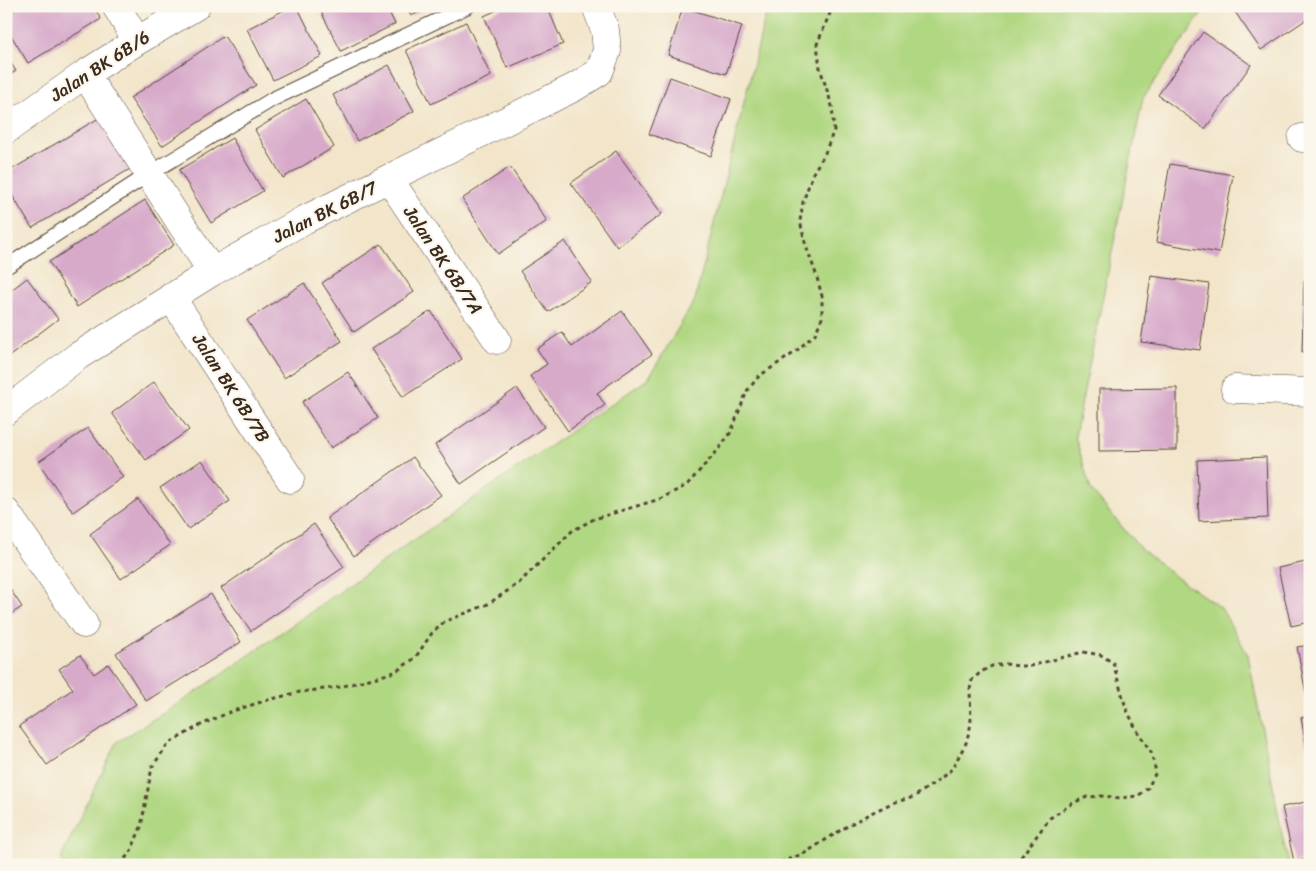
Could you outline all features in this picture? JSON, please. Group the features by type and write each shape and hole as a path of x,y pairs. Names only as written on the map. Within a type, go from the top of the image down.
{"street":[{"path":"116,6 137,40"},
{"name":"Jalan BK 6B/6","path":"6,130 137,40 196,6"},
{"name":"Jalan BK 6B/7","path":"6,411 78,356 212,272 304,220 574,87 599,72 607,50 605,30 596,6"},
{"path":"85,74 212,272"},
{"name":"Jalan BK 6B/7A","path":"389,179 497,340"},
{"name":"Jalan BK 6B/7B","path":"171,297 290,479"},
{"path":"1235,389 1310,392"},
{"path":"6,512 84,624"}],"lane":[{"path":"6,267 149,174 273,99 468,6"}],"path":[{"path":"120,865 131,851 141,827 152,767 168,744 199,726 230,712 264,701 300,692 340,687 395,672 415,658 432,633 444,622 488,604 520,583 572,531 594,519 660,499 688,485 718,450 730,432 748,391 759,376 794,353 815,334 822,318 822,296 800,221 803,202 813,174 825,153 834,130 832,106 820,68 818,44 833,6"},
{"path":"772,865 805,853 878,809 914,797 952,769 966,743 971,724 970,689 972,680 980,672 992,666 1006,664 1030,666 1083,652 1101,655 1113,662 1126,708 1136,729 1151,752 1156,772 1148,788 1138,796 1087,798 1073,803 1050,818 1015,865"}],"green space":[{"path":"768,6 1207,6 1143,98 1075,436 1091,490 1139,547 1176,577 1221,608 1248,655 1288,865 62,865 62,855 117,742 192,695 648,379 695,300"}],"building":[{"path":"93,6 101,19 28,63 6,27 6,7"},
{"path":"292,6 297,6 322,56 273,80 247,29"},
{"path":"318,6 386,6 395,24 341,51"},
{"path":"406,6 431,6 411,16"},
{"path":"506,6 547,6 563,44 507,68 484,16"},
{"path":"1231,6 1310,6 1310,17 1261,50"},
{"path":"683,7 742,26 726,74 668,55"},
{"path":"466,22 491,76 431,104 406,50"},
{"path":"1203,32 1251,65 1205,129 1158,95"},
{"path":"224,36 256,85 162,146 130,98"},
{"path":"6,56 16,71 6,77"},
{"path":"389,65 414,111 357,141 333,95"},
{"path":"670,77 731,99 711,156 649,134"},
{"path":"306,99 334,147 283,178 255,130"},
{"path":"99,118 130,169 32,228 6,185 6,173"},
{"path":"232,138 263,191 211,223 179,170"},
{"path":"616,151 662,214 617,247 571,183"},
{"path":"1170,164 1233,175 1219,253 1156,242"},
{"path":"510,167 547,221 498,254 462,199"},
{"path":"145,200 174,245 77,307 49,262"},
{"path":"565,241 592,282 548,312 520,271"},
{"path":"381,244 414,292 354,332 322,283"},
{"path":"1151,276 1209,284 1200,350 1141,342"},
{"path":"27,278 58,319 6,359 6,294"},
{"path":"1304,281 1310,281 1310,352 1302,352"},
{"path":"304,283 342,341 284,378 247,320"},
{"path":"431,311 462,359 403,397 371,349"},
{"path":"622,311 652,354 597,393 605,405 568,431 530,376 547,364 537,349 562,332 572,347"},
{"path":"348,372 378,418 331,448 302,402"},
{"path":"154,382 189,430 146,460 112,413"},
{"path":"517,388 544,427 461,484 435,445"},
{"path":"1177,388 1177,450 1099,451 1099,389"},
{"path":"88,428 123,477 73,512 38,462"},
{"path":"413,457 441,495 354,556 327,518"},
{"path":"1266,457 1268,518 1199,521 1197,460"},
{"path":"202,460 230,501 188,529 160,488"},
{"path":"138,499 170,545 121,579 90,534"},
{"path":"314,524 344,567 251,631 221,588"},
{"path":"1310,561 1310,622 1291,626 1278,568"},
{"path":"6,583 22,607 6,617"},
{"path":"211,594 241,642 146,701 116,653"},
{"path":"1310,645 1310,698 1307,699 1297,647"},
{"path":"80,655 94,674 108,664 136,704 47,765 19,726 73,689 59,669"},
{"path":"1310,716 1310,761 1309,761 1301,718"},
{"path":"1310,801 1310,858 1294,862 1282,807"}]}
